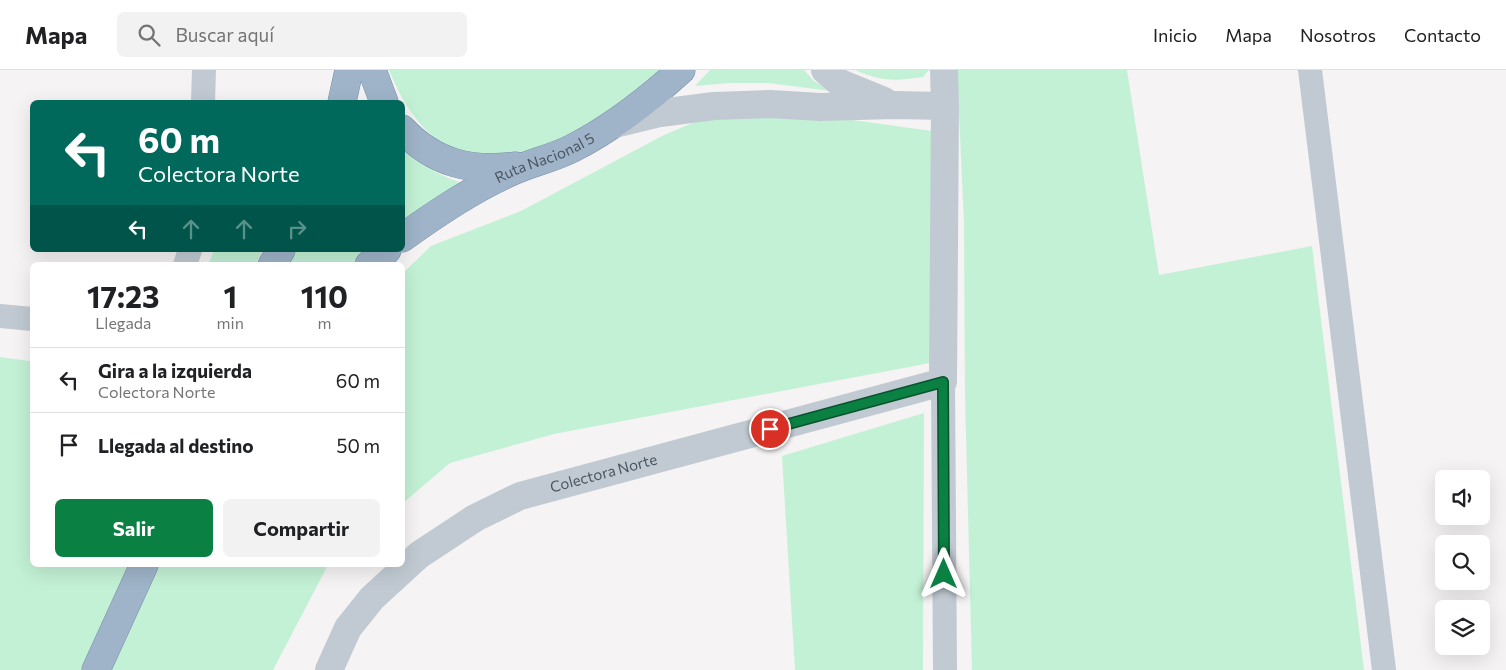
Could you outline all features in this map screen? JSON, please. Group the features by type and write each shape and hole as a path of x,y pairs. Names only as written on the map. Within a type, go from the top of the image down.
{"highway":[{"path":"342,100 349,70"},
{"path":"372,70 383,100"},
{"name":"Ruta Nacional 5","path":"405,236 466,197 513,171 553,157 615,124 646,101 681,70"},
{"path":"405,131 422,148 449,162 486,168 532,163"},
{"path":"373,262 385,252"},
{"path":"88,670 125,567"},
{"path":"96,670 143,567"}],"street":[{"path":"203,100 204,70"},
{"path":"825,70 840,83 895,105"},
{"path":"944,70 943,382 945,670"},
{"path":"1310,70 1384,670"},
{"path":"615,124 660,113 714,106 770,104 945,106"},
{"path":"0,316 30,319"},
{"name":"Colectora Norte","path":"329,670 348,628 372,598 420,556 475,518 520,496 943,382"}],"green space":[{"path":"389,70 660,70 608,112 565,139 545,148 513,154 473,154 461,152 444,144 423,127 400,94"},
{"path":"710,70 804,70 814,81 831,91 768,83 730,83 695,86"},
{"path":"855,70 929,70 923,77 889,80 873,77"},
{"path":"957,70 1127,70 1159,275 1312,246 1364,670 972,670 965,395 964,223"},
{"path":"795,112 939,132 930,363 554,434 450,463 405,501 405,271 431,246 521,211 664,135 707,117"},
{"path":"405,152 433,170 467,185 445,195 405,219"},
{"path":"213,252 262,252 257,262 209,262"},
{"path":"296,252 363,252 354,262 289,262"},
{"path":"0,357 30,360 30,567 327,567 273,670 0,670"},
{"path":"924,413 923,670 795,670 782,456"}],"route":[{"path":"770,429 943,382 944,574"}]}
